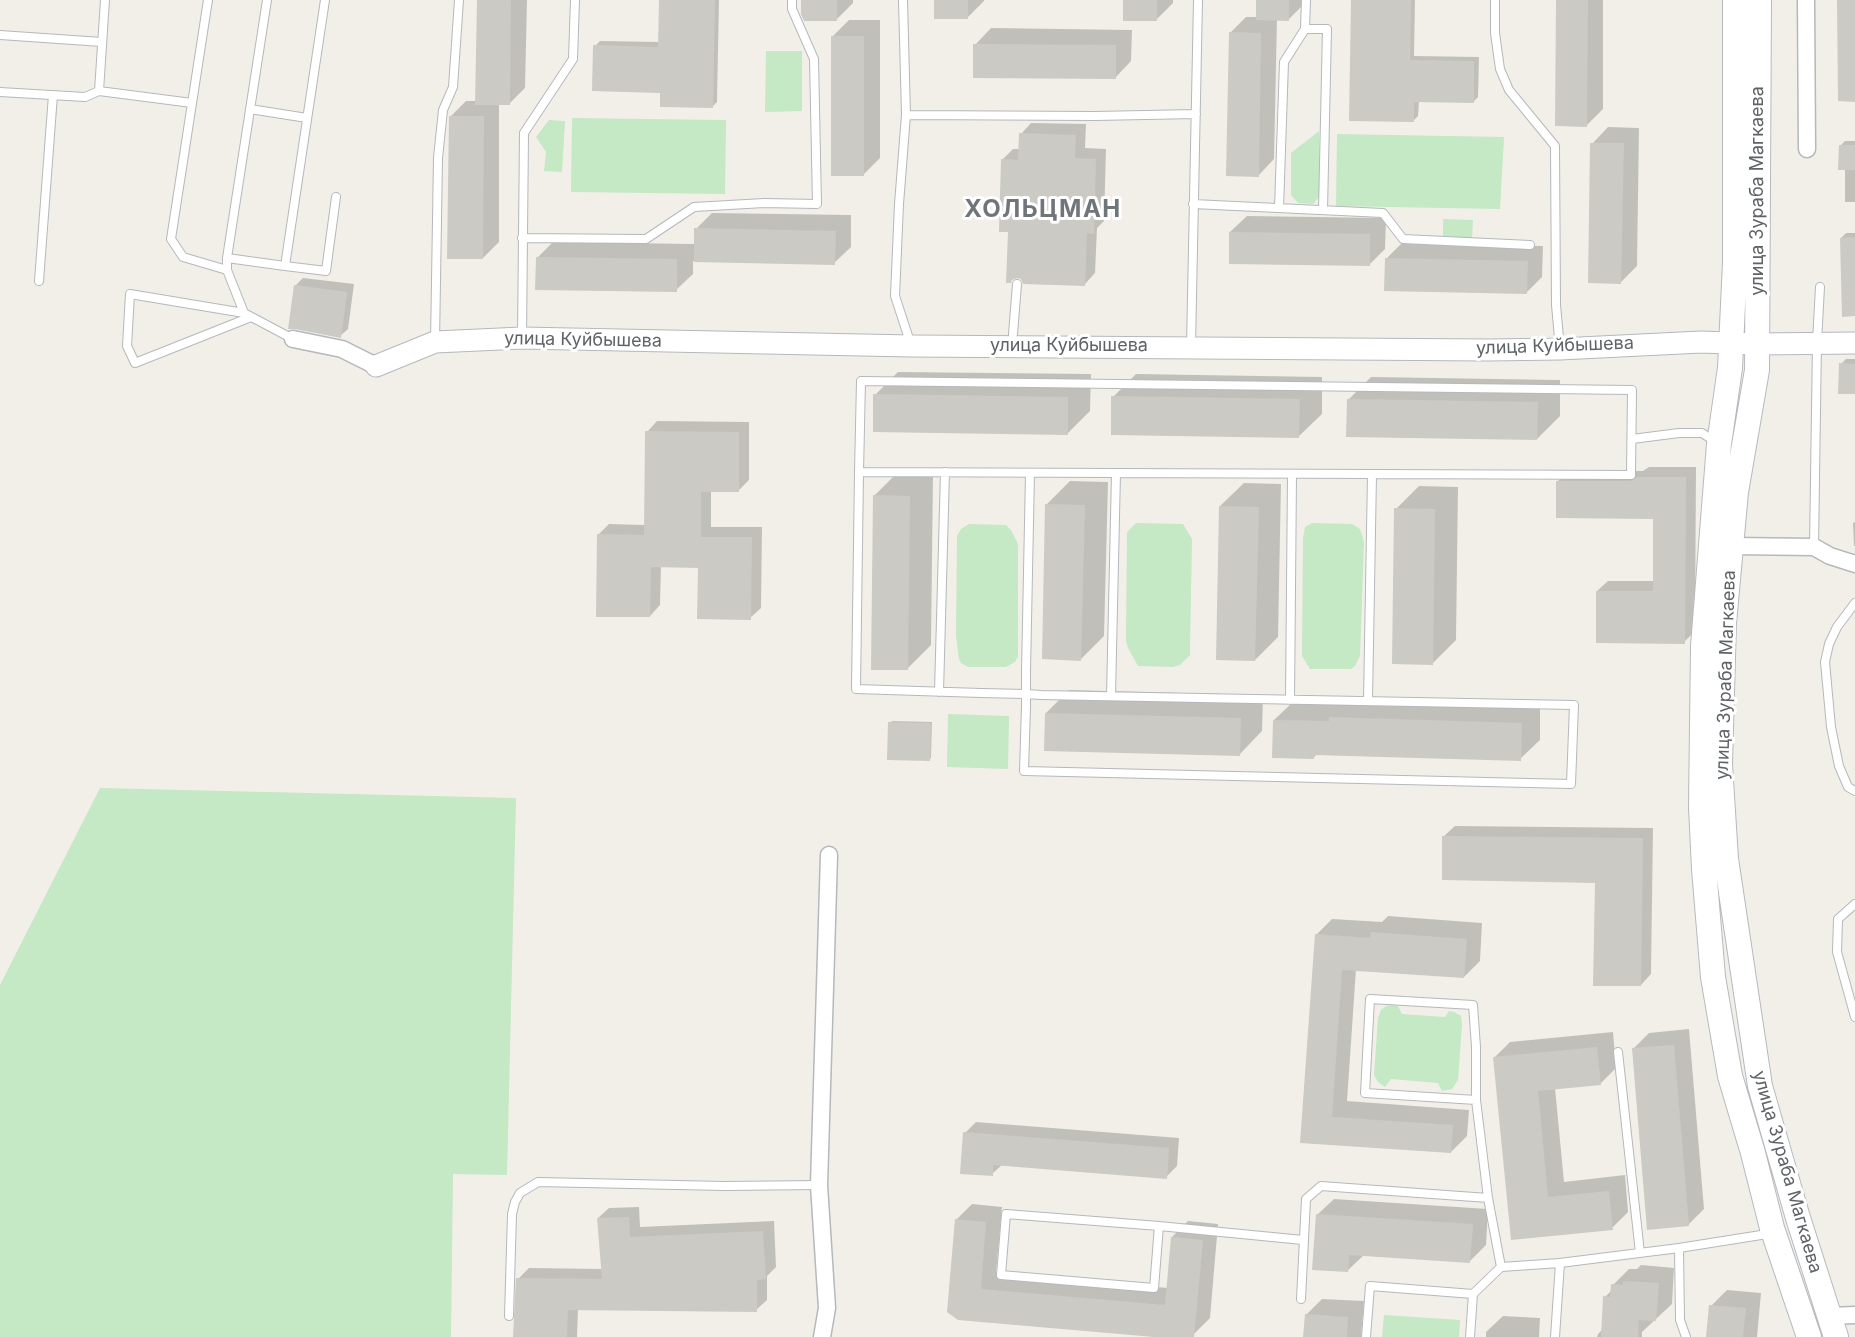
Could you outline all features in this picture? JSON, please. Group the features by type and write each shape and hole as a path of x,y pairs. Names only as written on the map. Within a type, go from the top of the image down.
{"main road":[{"name":"улица Зураба Магкаева","path":"1735,0 1736,200 1730,368 1719,444 1703,646 1701,807 1705,881 1713,977 1730,1076 1772,1228 1809,1337"},
{"name":"улица Зураба Магкаева","path":"1759,0 1757,370 1736,492 1724,623 1720,764 1726,860 1760,1086 1798,1218 1833,1326"}],"street":[{"path":"1806,0 1807,149"},
{"name":"улица Куйбышева","path":"293,339 342,349 376,366 435,342 522,338 911,346 1560,349 1642,343 1855,343"},
{"path":"1732,546 1814,547 1830,556 1855,564"},
{"path":"822,1337 827,1308 819,1185 829,855"},
{"path":"1833,1326 1855,1315"}],"lane":[{"path":"99,91 105,0"},
{"path":"208,0 171,239 183,257 227,270"},
{"path":"248,315 227,270 227,258 267,0"},
{"path":"285,266 325,0"},
{"path":"435,342 438,158 444,110 453,87 459,0"},
{"path":"522,338 524,133 573,59 575,0"},
{"path":"522,238 646,239 694,207 764,203 817,204 814,59 792,9 792,0"},
{"path":"903,0 906,115 895,296 911,346"},
{"path":"1191,347 1198,0"},
{"path":"1279,208 1284,62 1305,29 1306,0"},
{"path":"1495,0 1500,69 1509,90 1555,146 1556,305 1560,349"},
{"path":"1305,29 1326,29 1323,210"},
{"path":"0,35 102,42"},
{"path":"0,92 85,97 99,91 192,103"},
{"path":"39,281 53,95"},
{"path":"250,109 307,118"},
{"path":"906,115 1196,114"},
{"path":"227,258 326,271 336,197"},
{"path":"1193,204 1383,213 1403,239 1530,245"},
{"path":"1013,334 1017,284"},
{"path":"1814,547 1820,287"},
{"path":"248,315 135,363 126,346 130,294 248,315 293,339"},
{"path":"859,472 1631,475 1632,390 861,381 859,472 856,689 939,692 1026,694 1111,696 1290,700 1574,705 1571,784 1024,771 1026,694 1030,473"},
{"path":"1632,439 1679,433 1702,433 1719,444"},
{"path":"939,692 945,472"},
{"path":"1111,696 1116,473"},
{"path":"1290,700 1292,474"},
{"path":"1368,701 1372,474"},
{"path":"1855,603 1833,635 1826,662 1831,727 1839,766 1855,801"},
{"path":"1855,904 1838,919 1837,952 1855,1017"},
{"path":"1476,1100 1365,1093 1370,999 1473,1005 1476,1100 1488,1197 1501,1267"},
{"path":"1618,1052 1640,1253"},
{"path":"509,1316 514,1202 520,1193 538,1182 724,1186 819,1185"},
{"path":"1301,1299 1306,1199 1321,1186 1488,1197"},
{"path":"1159,1226 1154,1288 1001,1275 1006,1214 1159,1226 1303,1240"},
{"path":"1470,1337 1473,1294 1501,1267 1560,1263 1679,1248 1761,1235 1772,1228"},
{"path":"1679,1248 1680,1320 1686,1337"},
{"path":"1555,1337 1560,1263"},
{"path":"1366,1337 1370,1286 1473,1294"}],"green space":[{"path":"766,51 802,51 802,111 765,112"},
{"path":"572,118 726,120 725,194 571,192"},
{"path":"549,120 565,121 562,172 544,171 546,152 536,137"},
{"path":"1319,131 1319,197 1313,204 1298,203 1291,195 1291,153"},
{"path":"1337,134 1504,137 1500,209 1336,206"},
{"path":"1443,219 1473,220 1472,239 1443,238"},
{"path":"1136,523 1183,524 1192,539 1190,655 1180,665 1173,667 1138,666 1126,641 1127,532"},
{"path":"1312,523 1352,524 1360,529 1364,542 1360,656 1351,669 1310,669 1302,656 1303,538 1305,527"},
{"path":"969,524 1006,525 1018,544 1018,656 1015,662 1006,667 968,667 959,659 956,636 957,536 961,529"},
{"path":"948,714 1009,716 1008,769 947,767"},
{"path":"100,788 516,798 507,1175 453,1174 451,1337 0,1337 0,985"},
{"path":"1393,1005 1398,1006 1402,1014 1445,1017 1449,1011 1461,1016 1458,1080 1452,1089 1442,1091 1438,1083 1391,1079 1385,1087 1378,1082 1374,1075 1378,1018 1381,1010"},
{"path":"1384,1315 1460,1320 1459,1337 1382,1337"}],"building":[{"path":"477,0 511,0 510,105 475,105"},
{"path":"659,0 715,0 713,108 660,107 660,93 592,91 593,45 658,47"},
{"path":"801,0 837,0 837,21 804,21 801,14"},
{"path":"934,0 968,0 968,19 934,19"},
{"path":"1123,0 1157,0 1157,21 1123,21"},
{"path":"1256,0 1289,0 1289,21 1256,20"},
{"path":"1351,0 1411,0 1410,60 1474,61 1474,103 1414,102 1414,122 1349,121"},
{"path":"1556,0 1588,0 1587,127 1555,126"},
{"path":"1837,0 1855,0 1855,102 1838,101"},
{"path":"1229,32 1261,33 1259,177 1226,176"},
{"path":"831,36 864,36 864,176 831,176"},
{"path":"973,44 1116,45 1116,79 973,78"},
{"path":"449,116 484,116 483,259 447,259"},
{"path":"1019,133 1076,135 1075,158 1096,159 1094,234 1087,233 1085,286 1023,284 1021,279 1017,278 1011,283 1006,283 1008,232 999,232 1001,159 1018,160"},
{"path":"1590,143 1624,143 1621,284 1588,283"},
{"path":"1839,145 1855,145 1855,170 1838,170"},
{"path":"694,228 836,231 835,265 694,262"},
{"path":"1229,232 1370,234 1370,266 1229,264"},
{"path":"1855,237 1855,316 1842,317 1840,238"},
{"path":"536,257 677,259 677,292 535,290"},
{"path":"1385,258 1528,261 1527,294 1384,291"},
{"path":"294,285 347,292 341,338 288,329"},
{"path":"1839,363 1855,364 1855,394 1838,394"},
{"path":"873,394 1068,397 1068,435 873,432"},
{"path":"1111,396 1300,399 1299,438 1111,435"},
{"path":"1347,399 1538,402 1537,440 1346,437"},
{"path":"645,431 739,432 739,492 701,492 701,537 752,537 751,620 697,619 698,568 651,567 650,617 596,617 597,534 644,535"},
{"path":"1637,477 1686,477 1685,644 1596,643 1596,591 1653,591 1653,519 1556,518 1556,481 1631,481"},
{"path":"873,495 910,496 908,670 871,670"},
{"path":"1045,504 1085,505 1081,661 1042,659"},
{"path":"1219,506 1259,507 1255,661 1216,660"},
{"path":"1394,508 1435,509 1433,665 1392,664"},
{"path":"1045,713 1241,718 1240,756 1044,751"},
{"path":"1329,717 1522,723 1521,761 1314,755 1314,759 1272,758 1273,720 1329,721"},
{"path":"888,722 931,723 930,761 887,760"},
{"path":"1442,836 1643,838 1641,986 1593,986 1595,883 1442,880"},
{"path":"1371,932 1467,939 1464,978 1342,970 1332,1117 1453,1125 1451,1153 1300,1143 1315,934 1370,938"},
{"path":"1674,1045 1689,1226 1647,1230 1632,1048"},
{"path":"1597,1047 1601,1085 1538,1091 1548,1197 1609,1191 1613,1230 1511,1240 1493,1057"},
{"path":"963,1132 1169,1148 1167,1179 993,1165 993,1176 960,1174"},
{"path":"1316,1214 1473,1224 1470,1263 1349,1255 1348,1272 1312,1270"},
{"path":"629,1217 630,1237 763,1231 766,1279 757,1280 757,1312 568,1310 567,1337 513,1337 516,1278 602,1279 597,1218"},
{"path":"955,1219 986,1222 981,1289 1165,1305 1171,1237 1203,1240 1194,1337 1154,1337 958,1320 947,1312"},
{"path":"1623,1281 1659,1283 1656,1321 1639,1320 1638,1337 1601,1337 1603,1296 1610,1297 1611,1284 1623,1285"},
{"path":"1709,1305 1746,1308 1743,1337 1706,1337"},
{"path":"1305,1314 1348,1317 1347,1337 1303,1337"}],"district":[{"name":"ХОЛЬЦМАН","path":"1043,210"}]}
